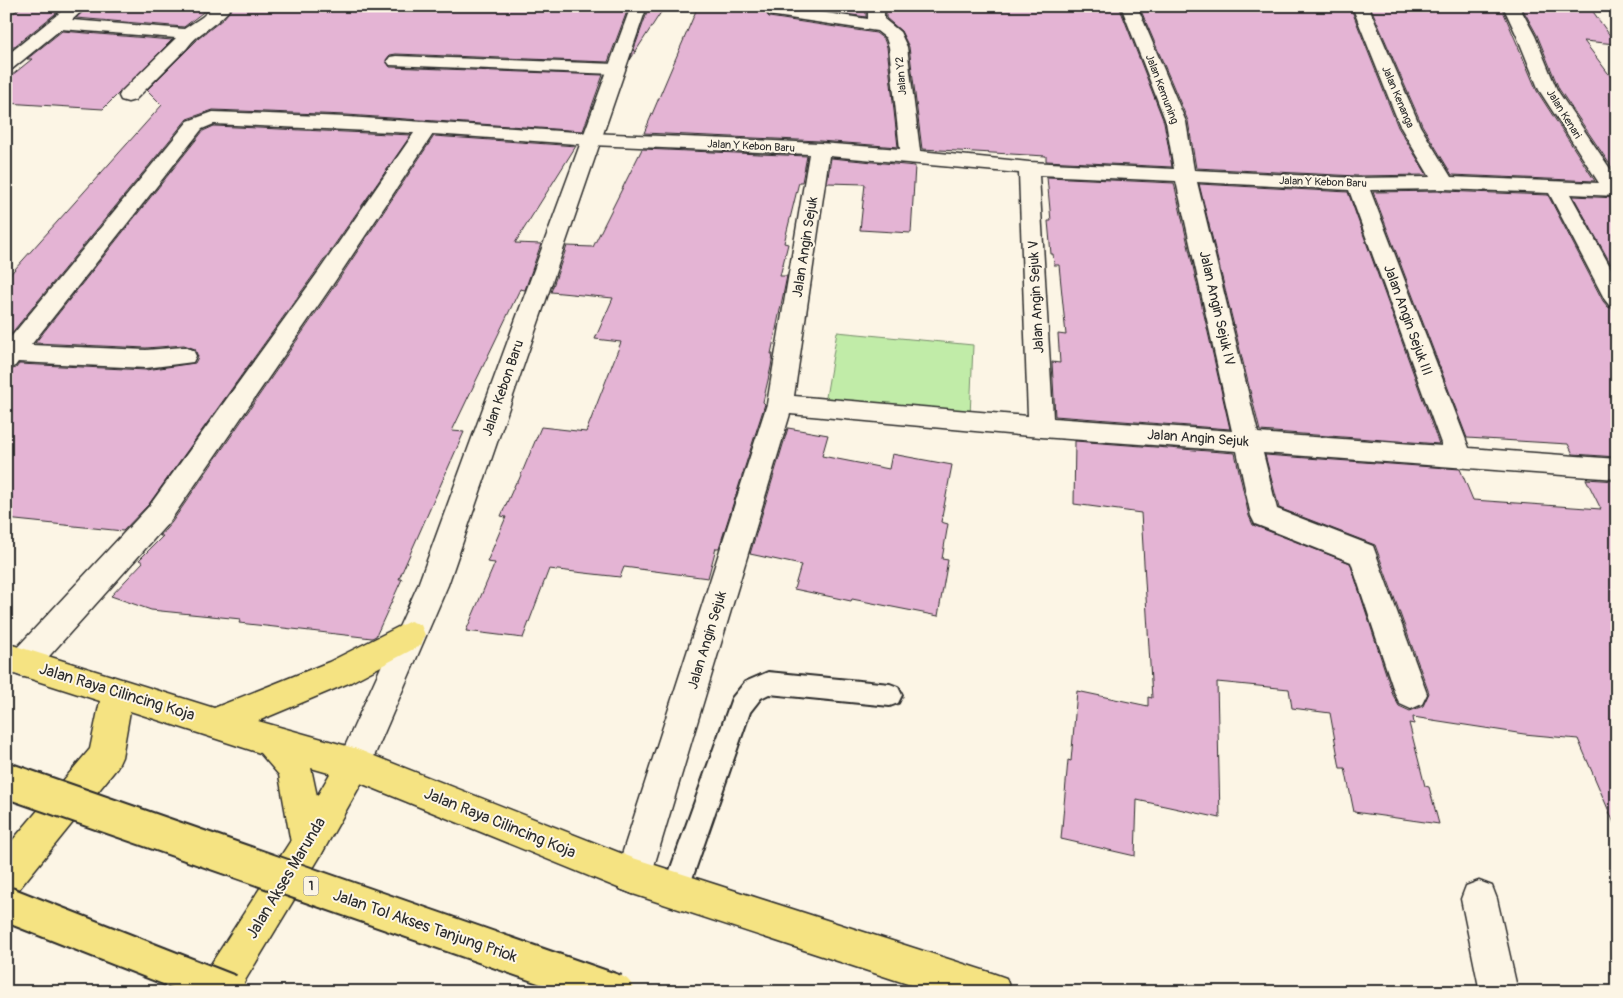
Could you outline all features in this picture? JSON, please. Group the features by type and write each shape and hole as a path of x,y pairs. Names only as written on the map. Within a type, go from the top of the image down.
{"main road":[{"path":"216,722 279,698 349,667 410,635"},
{"name":"Jalan Raya Cilincing Koja","path":"15,660 216,722 271,741 354,764 633,876 992,992"},
{"path":"6,876 105,757 118,693"},
{"path":"271,741 294,768 309,843"},
{"name":"Jalan Akses Marunda","path":"216,992 309,843 354,764"},
{"name":"Jalan Tol Akses Tanjung Priok","path":"6,780 616,992"},
{"path":"6,904 230,992"}],"street":[{"path":"6,65 79,6"},
{"path":"128,96 181,44 188,34 208,21 224,6"},
{"name":"Jalan Kebon Baru","path":"354,764 437,576 615,69 639,6"},
{"name":"Jalan Y2","path":"876,6 876,21 894,36 898,47 907,139 911,156"},
{"name":"Jalan Kemuning","path":"1129,6 1176,122 1185,176"},
{"name":"Jalan Kenanga","path":"1360,6 1410,126 1444,183"},
{"name":"Jalan Kenari","path":"1511,6 1526,36 1548,90 1615,190"},
{"path":"775,11 881,26"},
{"path":"57,24 188,34"},
{"path":"396,61 615,69"},
{"name":"Jalan Y Kebon Baru","path":"9,356 195,125 213,118 428,127 591,139 820,150 911,156 1029,168 1357,184 1444,183 1615,190"},
{"path":"15,660 160,513 327,276 428,127"},
{"name":"Jalan Angin Sejuk","path":"633,876 780,404 820,150"},
{"name":"Jalan Angin Sejuk V","path":"1029,168 1041,427"},
{"name":"Jalan Angin Sejuk IV","path":"1185,176 1265,516 1363,554 1411,694"},
{"name":"Jalan Angin Sejuk III","path":"1357,184 1459,457"},
{"path":"1556,188 1617,300"},
{"path":"9,356 146,359 184,356"},
{"name":"Jalan Angin Sejuk","path":"780,404 1041,427 1617,469"},
{"path":"1478,899 1499,992"}],"lane":[{"path":"676,890 740,706 753,690 768,683 890,695"}],"green space":[{"path":"837,332 973,345 970,417 825,403"}],"building":[{"path":"23,6 65,6 6,53 6,18"},
{"path":"89,6 211,6 184,27 76,18"},
{"path":"234,6 629,6 608,62 396,54 390,55 386,60 390,67 603,75 583,131 347,115 213,110 187,119 6,340 6,279 162,105 147,90 199,38 223,19"},
{"path":"665,6 630,60 649,7"},
{"path":"698,6 767,6 765,12 769,17 876,33 884,39 887,47 898,147 820,141 644,133"},
{"path":"792,6 866,6 866,17"},
{"path":"886,6 1119,6 1164,122 1172,167 1046,161 1046,156 922,149 909,47 901,31 886,18"},
{"path":"1139,6 1350,6 1398,127 1427,175 1357,176 1196,168 1188,121"},
{"path":"1370,6 1501,6 1537,91 1595,181 1452,175 1422,125"},
{"path":"1521,6 1589,6 1616,44 1584,41 1617,85 1617,175 1559,89 1537,35"},
{"path":"62,31 172,40 103,109 6,103 6,80 32,59 27,59"},
{"path":"214,126 411,135 317,270 149,504 123,531 6,519 6,371 16,368 19,364 146,370 195,363 198,357 195,349 184,345 146,348 35,343 203,131"},
{"path":"434,136 576,146 515,243 541,244 525,290 520,289 452,431 464,432 376,636 372,638 239,623 241,619 151,610 111,596 143,562 139,560 163,536 160,536 172,522 337,282"},
{"path":"642,149 807,156 802,182 799,182 784,243 788,244 780,276 787,276 771,354 773,354 771,367 763,402 765,404 719,548 716,548 708,578 624,567 620,577 549,569 523,638 466,631 495,563 487,562 506,517 501,516 516,482 518,482 541,427 586,432 621,342 595,339 613,298 551,292 567,246 593,247"},
{"path":"831,158 915,166 911,233 860,230 865,184 827,183"},
{"path":"1047,177 1174,183 1230,429 1055,416 1052,362 1060,363 1058,334 1066,335 1059,265 1054,265 1053,254 1051,254 1048,221 1051,221"},
{"path":"1199,184 1348,192 1439,444 1260,431"},
{"path":"1444,191 1548,195 1603,301 1608,307 1617,310 1617,457 1573,454 1568,444 1467,438 1373,192"},
{"path":"1573,196 1617,198 1617,275"},
{"path":"788,428 828,435 822,456 889,469 892,454 952,465 941,522 948,524 942,559 948,560 938,616 794,589 801,565 750,554"},
{"path":"1075,441 1235,453 1249,516 1253,525 1350,563 1393,695 1399,706 1410,711 1423,706 1429,693 1375,545 1279,508 1265,455 1460,469 1473,500 1601,509 1586,479 1617,481 1617,830 1578,739 1524,734 1413,717 1414,724 1409,723 1425,786 1429,787 1439,824 1354,812 1345,768 1340,768 1330,713 1292,708 1289,689 1217,682 1220,818 1137,800 1135,856 1061,839 1068,760 1071,761 1077,691 1148,706 1148,697 1152,698 1141,513 1074,504"}]}
